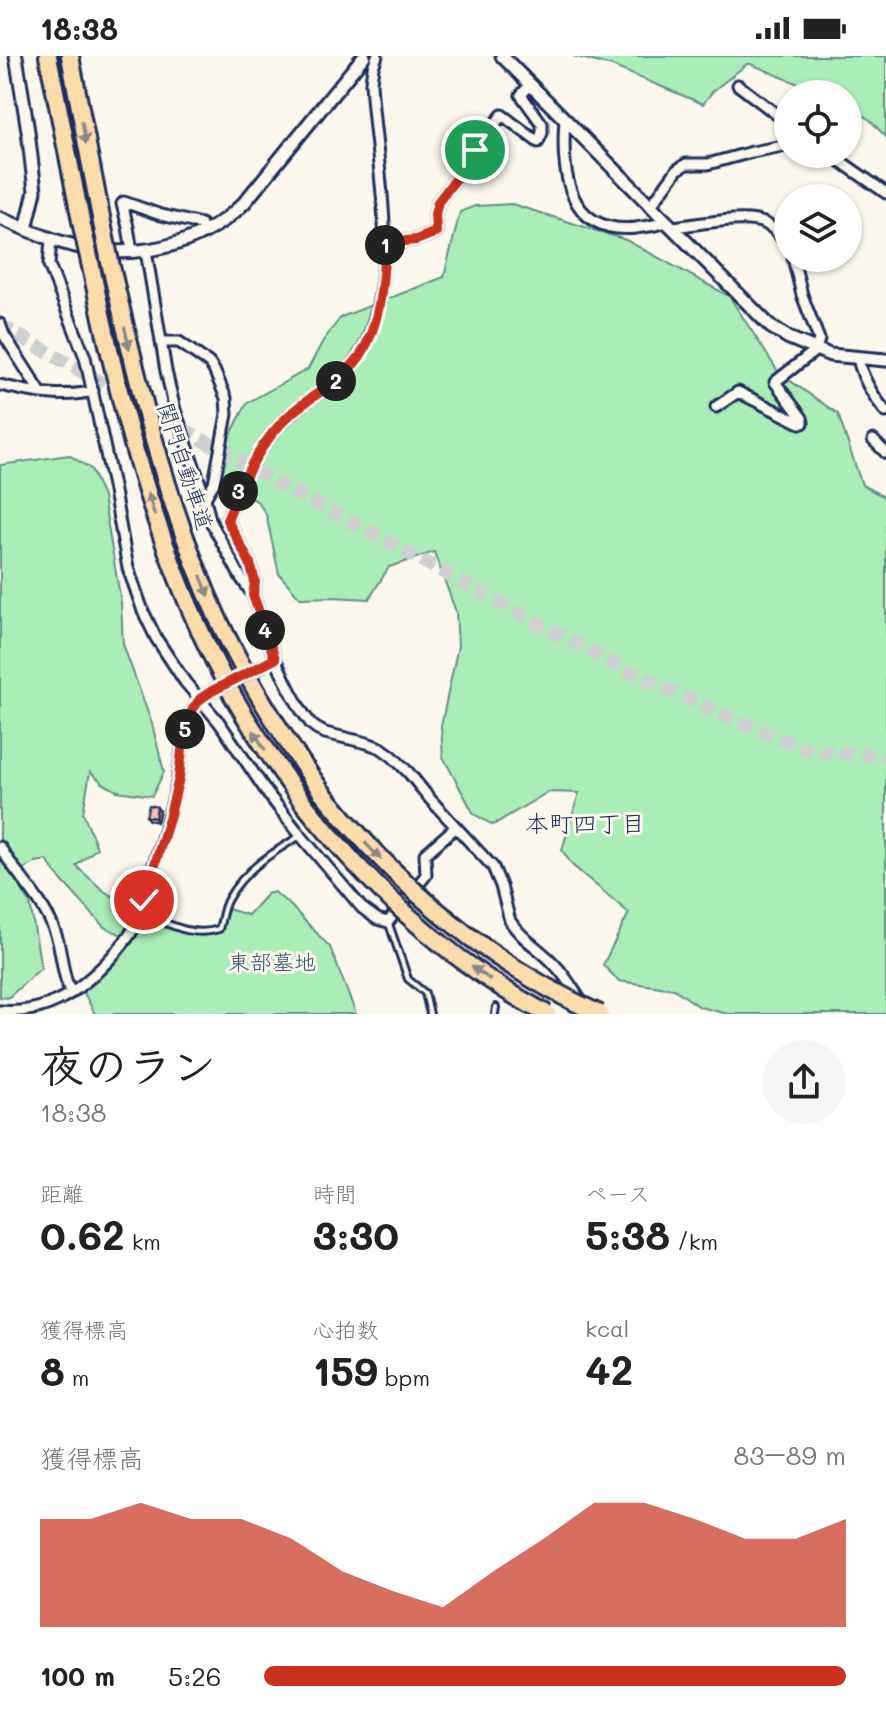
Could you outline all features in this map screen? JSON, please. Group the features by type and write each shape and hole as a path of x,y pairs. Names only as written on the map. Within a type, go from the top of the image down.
{"highway":[{"name":"関門自動車道","path":"48,56 123,414 175,572 214,660 266,751 304,804 353,862 422,928 459,957 547,1014"},
{"name":"関門自動車道","path":"70,56 110,262 158,460 218,618 258,694 322,792 398,877 472,939 548,989 600,1014"}],"street":[{"path":"16,56 35,191 26,229"},
{"path":"0,218 51,239 88,249 146,251 196,237 236,211 262,183 364,56"},
{"path":"253,595 255,582 250,563 227,520 249,468 273,433 295,410 342,376 360,355 377,311 383,277 385,222 371,82 377,56"},
{"path":"503,56 764,321 789,338 830,355 886,360"},
{"path":"385,243 416,240 436,232 438,202 502,115 538,142 542,124 521,95 530,85"},
{"path":"738,85 774,112"},
{"path":"565,119 563,147 571,194 584,214 597,223 615,228 736,220 758,221 774,229"},
{"path":"650,207 677,170 686,164 716,162 774,148"},
{"path":"850,168 886,193"},
{"path":"132,251 124,202 201,224"},
{"path":"51,239 49,265 85,357 132,582 156,638 185,682 219,722 301,836 362,908 377,919 388,922 426,875 424,858 427,850 456,827"},
{"path":"146,251 175,410 213,528 253,595 275,659 295,700 311,724 325,733 381,748 409,773 493,867 513,926 558,968 590,1014"},
{"path":"716,407 738,392 803,423 775,382 816,350 819,339 796,272"},
{"path":"0,324 41,393"},
{"path":"162,342 179,342 209,363 226,398 227,414 214,483 205,498"},
{"path":"858,358 865,382 886,412"},
{"path":"0,385 41,393 81,394 93,391"},
{"path":"873,440 886,453"},
{"path":"0,1011 29,1012 71,993 101,969 127,937 141,913 169,819 179,778 184,731 193,709 200,699 212,691 275,659"},
{"path":"0,847 49,919 58,941 64,980 71,993"}],"lane":[{"path":"141,913 187,931 219,929 226,902 242,881 261,861 301,836"},
{"path":"388,922 408,979 425,993 430,1014"},
{"path":"495,1014 496,1007"}],"green space":[{"path":"573,56 886,56 886,137 862,115 862,80 789,80 747,64 713,91 703,104 612,66"},
{"path":"512,204 626,240 729,296 779,373 838,414 862,485 886,498 886,1014 728,1014 700,1007 674,989 619,981 603,965 629,913 572,865 562,850 579,793 548,792 493,825 474,814 443,757 441,726 458,646 456,612 434,552 389,567 369,599 300,598 279,574 266,514 257,501 221,483 216,477 230,436 247,403 308,369 341,317 444,277 460,212 475,206"},
{"path":"69,455 91,469 103,497 121,602 123,644 152,724 164,772 152,796 117,791 90,772 83,813 97,848 76,866 104,891 134,910 133,918 122,935 104,927 47,860 12,873 30,903 41,968 8,998 0,997 0,465"},
{"name":"東部墓地","path":"274,892 330,947 356,1014 95,1014 83,991 100,978 147,920 184,932 213,933 222,931 228,909 248,915 267,894"}],"building":[{"path":"149,805 157,807 155,818 146,816"}],"tunnel":[{"path":"0,325 275,481 621,668 739,722 812,751 886,756"}],"district":[{"name":"本町四丁目","path":"585,822"}],"route":[{"path":"144,900 169,819 179,778 184,731 193,709 200,699 212,691 275,659 253,595 255,582 250,563 227,520 241,484 263,445 281,423 342,376 360,355 368,341 377,311 385,243 416,240 436,232 438,202 475,150"}]}
